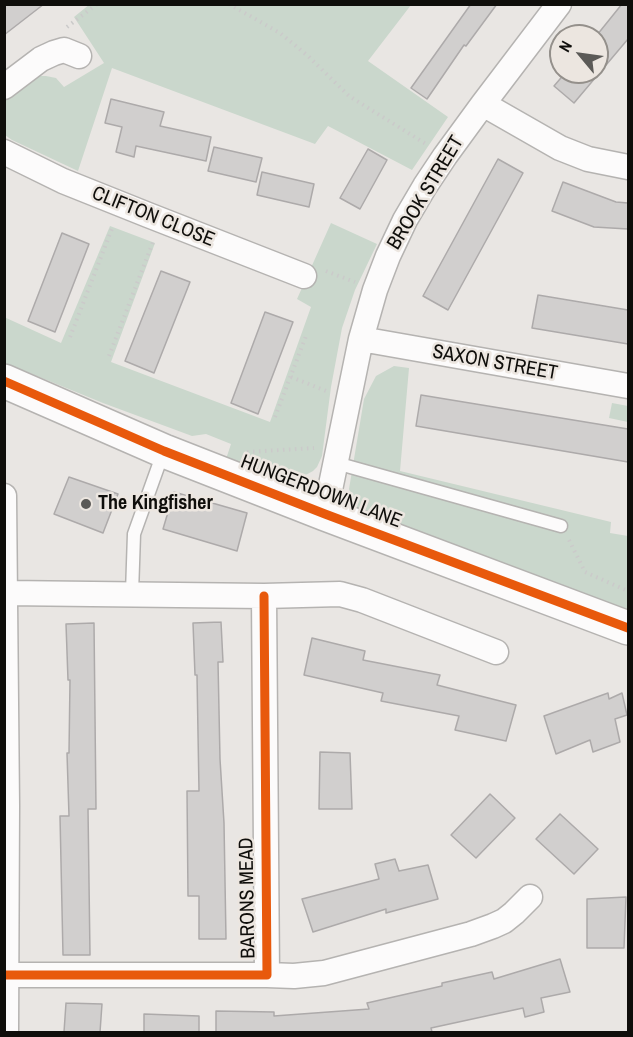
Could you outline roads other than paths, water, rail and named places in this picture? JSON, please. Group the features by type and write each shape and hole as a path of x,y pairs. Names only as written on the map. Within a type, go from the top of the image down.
{"main road":[{"name":"HUNGERDOWN LANE","path":"4,381 164,451 628,628"}],"street":[{"name":"BROOK STREET","path":"325,514 361,339 375,290 388,256 425,186 483,104 559,4"},
{"path":"4,87 41,59 54,53 71,53"},
{"path":"483,104 560,148 588,159 628,167"},
{"name":"CLIFTON CLOSE","path":"4,152 63,181 304,276"},
{"name":"SAXON STREET","path":"361,339 628,386"},
{"path":"4,496 6,1032"},
{"path":"6,593 347,595 496,652"},
{"name":"BARONS MEAD","path":"264,596 267,975"},
{"name":"BARONS MEAD","path":"6,975 294,976 324,973 471,934 504,921 522,907 529,896"}],"lane":[{"path":"132,593 134,534 164,451"},
{"path":"337,455 561,526"}],"place":[{"name":"The Kingfisher","path":"86,504"}]}
